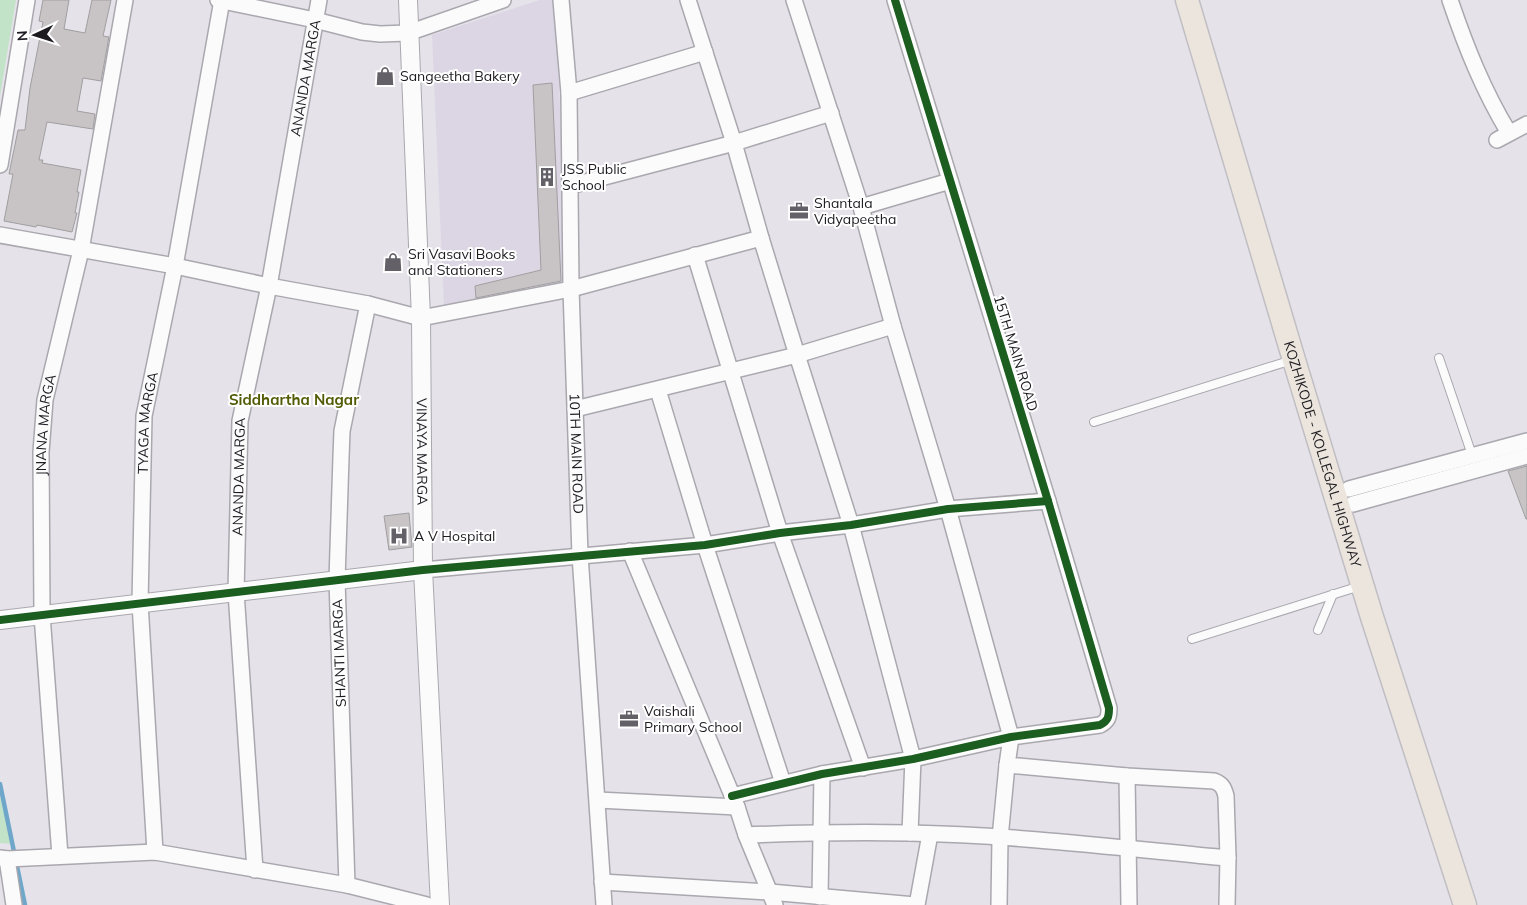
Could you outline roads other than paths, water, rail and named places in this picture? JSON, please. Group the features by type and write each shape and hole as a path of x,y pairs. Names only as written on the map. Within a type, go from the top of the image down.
{"main road":[{"name":"KOZHIKODE - KOLLEGAL HIGHWAY","path":"1187,0 1294,360 1464,905"},
{"path":"1198,0 1351,496 1384,614 1474,905"}],"street":[{"path":"0,165 27,0"},
{"name":"JNANA MARGA","path":"60,856 42,615 41,452 45,400 81,250 126,0"},
{"path":"220,0 362,32 408,33 503,0"},
{"name":"TYAGA MARGA","path":"155,852 140,603 144,416 175,266 220,0"},
{"name":"ANANDA MARGA","path":"256,870 236,592 240,421 269,286 318,0"},
{"name":"VINAYA MARGA","path":"408,0 421,318 423,570 440,905"},
{"name":"10TH MAIN ROAD","path":"562,0 568,93 571,290 580,555 604,905"},
{"path":"688,0 734,143 761,238 851,525 913,759 910,833"},
{"path":"794,0 862,207 893,326 948,509 1011,737 1000,838 999,905"},
{"name":"15TH MAIN ROAD","path":"895,0 1048,501 1109,708 1106,722 1100,726 1011,737"},
{"path":"1450,0 1469,55 1498,116 1503,136 1527,124"},
{"path":"568,93 705,52"},
{"path":"570,186 734,143 831,112"},
{"path":"862,207 950,181"},
{"path":"0,235 175,266 368,304 421,318 571,290 761,238"},
{"path":"695,255 780,533 863,768"},
{"name":"SHANTI MARGA","path":"347,885 337,580 342,431 368,304"},
{"path":"575,409 797,355 893,326"},
{"path":"658,390 705,545 783,782"},
{"path":"1351,496 1472,456 1527,441"},
{"path":"1351,496 1527,456"},
{"path":"0,620 423,570 705,545 780,533 851,525 948,509 1048,501"},
{"path":"630,551 735,802 746,835 773,899"},
{"path":"598,800 735,802 783,782 913,759 1011,737"},
{"path":"1007,765 1127,776 1214,781 1219,783 1224,789 1226,796 1227,905"},
{"path":"820,897 822,774"},
{"path":"1127,776 1129,905"},
{"path":"746,835 821,832 910,833 1000,838 1228,858"},
{"path":"602,882 773,899 820,897 916,905 930,834"},
{"path":"14,905 7,858 155,852 347,885 427,905"}],"lane":[{"path":"1439,358 1472,456"},
{"path":"1094,422 1294,360"},
{"path":"1192,639 1363,585"},
{"path":"1318,630 1333,594"}],"waterway":[{"path":"0,784 25,905"}],"place":[{"name":"Sangeetha Bakery","path":"385,76"},
{"name":"JSS Public School","path":"547,177"},
{"name":"Shantala Vidyapeetha","path":"799,211"},
{"name":"Sri Vasavi Books and Stationers","path":"393,262"},
{"name":"A V Hospital","path":"399,536"},
{"name":"Vaishali Primary School","path":"629,719"}],"district":[{"name":"Siddhartha Nagar","path":"294,399"}]}
